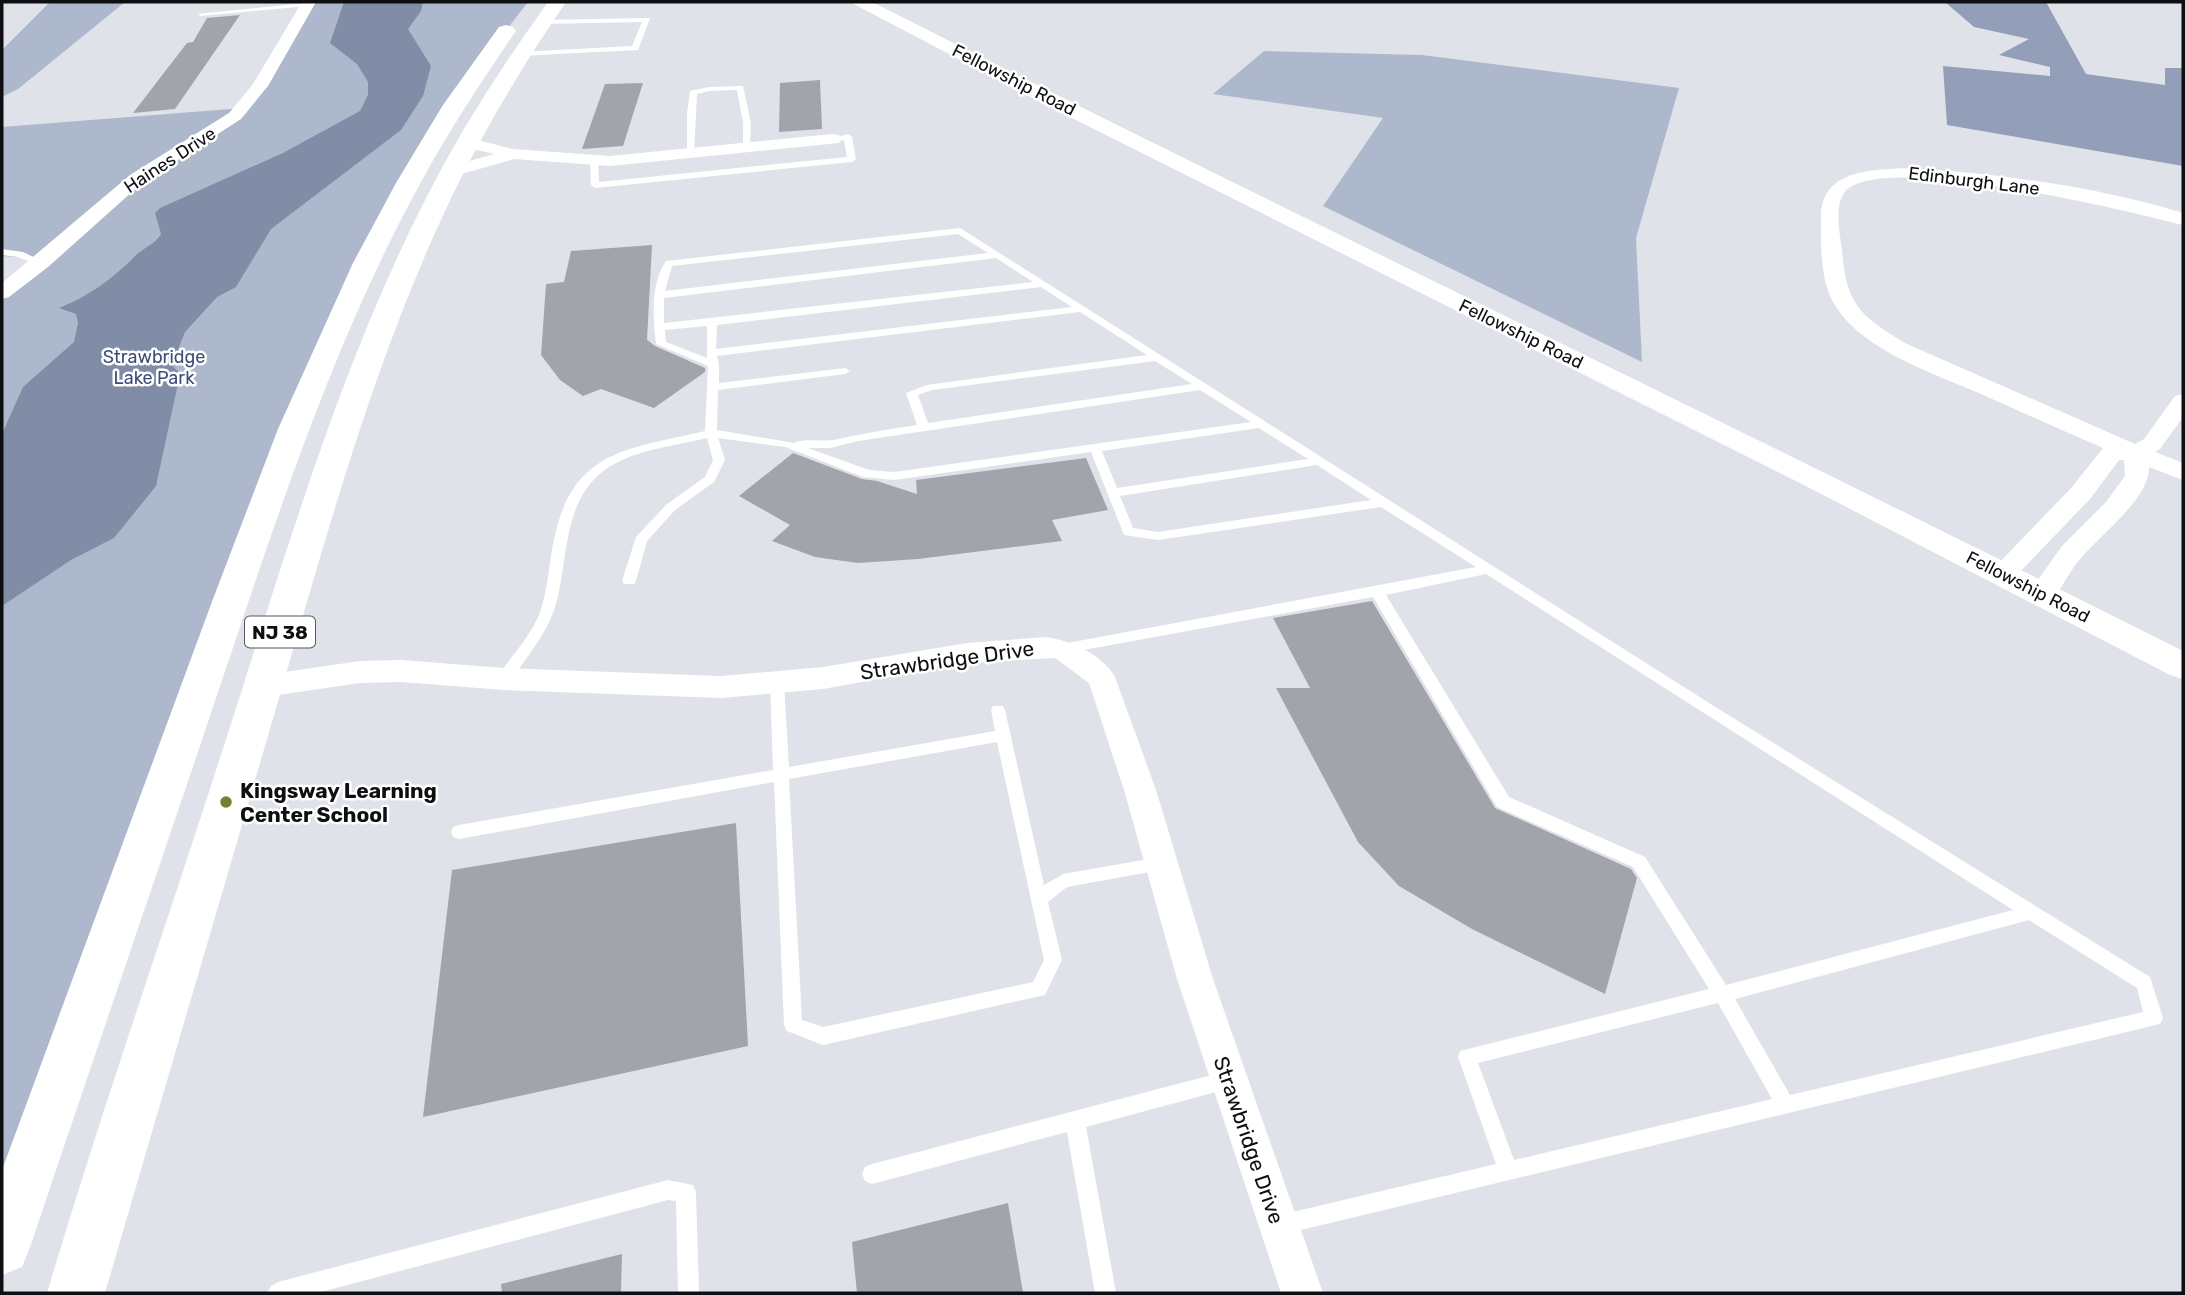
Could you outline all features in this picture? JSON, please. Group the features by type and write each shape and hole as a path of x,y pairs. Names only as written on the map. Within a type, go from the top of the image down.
{"highway":[{"name":"NJ 38","path":"76,1293 357,392 410,255 459,157 542,9"},
{"name":"NJ 38","path":"2,1247 247,554 315,378 375,245 418,166 477,71 542,9"}],"street":[{"name":"Fellowship Road","path":"859,2 1570,359 1815,478 2183,666"},
{"name":"Haines Drive","path":"2,293 38,266 136,179 205,137 243,108 260,86 308,4"},
{"path":"459,157 551,154 576,161 594,161 833,139"},
{"path":"459,157 513,154"},
{"name":"Edinburgh Lane","path":"2183,219 2148,208 2087,196 1955,176 1900,172 1857,177 1835,191 1830,227 1835,285 1852,314 1869,329 1942,369 2183,472"},
{"path":"2003,574 2036,536 2081,493 2112,452 2136,453 2152,444 2183,401"},
{"path":"2041,594 2071,552 2115,508 2137,477 2136,453"},
{"name":"Strawbridge Drive","path":"264,685 384,671 670,687 721,687 777,683 967,653 1046,647 1062,649 1101,677 1140,790 1160,864 1229,1080 1302,1293"}],"lane":[{"path":"201,14 308,4"},
{"path":"519,54 635,48 647,20 542,9"},
{"path":"690,153 690,101 693,93 709,89 740,89 747,122 747,148"},
{"path":"594,161 595,185 852,159 848,137 833,139"},
{"path":"1083,310 712,359 661,344 658,327 663,271 669,263 960,231 2144,983 2154,1018 1279,1226"},
{"path":"2,252 20,254 38,266"},
{"path":"660,295 998,255"},
{"path":"658,327 1042,284"},
{"path":"629,581 641,540 671,507 710,479 719,460 710,433 713,387 712,322"},
{"path":"923,427 912,393 931,387 1158,357"},
{"path":"713,387 845,371"},
{"path":"504,679 546,613 570,506 578,488 591,474 614,460 710,433 787,444 830,444 923,427 1203,386"},
{"path":"787,444 867,474 894,476 1263,424"},
{"path":"1095,448 1128,532 1158,536 1385,502"},
{"path":"1112,493 1321,461"},
{"path":"1062,649 1490,569"},
{"path":"1377,592 1503,802 1639,862 1722,994 1785,1104"},
{"path":"777,683 793,1024 823,1036 1039,989 1053,960 998,710"},
{"path":"458,832 1004,735"},
{"path":"1039,899 1063,881 1160,864"},
{"path":"1508,1171 1467,1058 2032,912"},
{"path":"872,1174 1229,1080"},
{"path":"1075,1120 1106,1293"},
{"path":"278,1293 668,1190 685,1192 689,1293"}],"green space":[{"path":"50,2 125,2 18,89 2,97 2,50"},
{"name":"Strawbridge Lake Park","path":"310,2 528,2 493,47 412,176 247,554 2,1247 2,292 45,259 2,256 2,127 243,108"},
{"path":"1264,51 1422,55 1679,88 1636,238 1642,362 1323,206 1383,118 1213,94"}],"shaded area":[{"path":"344,2 423,2 421,11 408,29 431,66 423,96 401,130 271,229 236,287 217,297 185,332 172,365 180,374 156,486 114,538 71,560 2,606 2,434 23,387 74,342 78,323 76,314 59,308 100,286 156,240 161,234 155,213 160,208 283,153 360,111 368,95 368,82 357,64 330,43"},
{"path":"1945,2 2046,2 2086,74 2165,85 2165,68 2183,68 2183,166 1947,125 1943,66 2050,76 2050,67 1999,55 2029,39 1974,27"}],"building":[{"path":"240,15 175,109 133,113 187,43 193,42 207,18"},
{"path":"820,80 822,129 779,132 780,83"},
{"path":"643,83 623,146 582,149 605,84"},
{"path":"652,245 647,340 705,368 705,372 654,408 601,389 583,396 560,380 541,355 546,284 564,282 571,251"},
{"path":"793,453 862,479 917,494 916,480 1086,458 1108,510 1052,520 1062,541 918,559 858,563 815,557 772,541 790,525 739,496"},
{"path":"1372,601 1495,808 1631,869 1637,878 1605,994 1472,929 1399,886 1358,842 1276,688 1310,688 1273,618"},
{"path":"736,823 748,1046 423,1117 452,870"},
{"path":"1008,1203 1023,1293 857,1293 852,1242"},
{"path":"622,1254 621,1293 502,1293 501,1284"}],"place":[{"name":"Kingsway Learning Center School","path":"226,802"}]}
